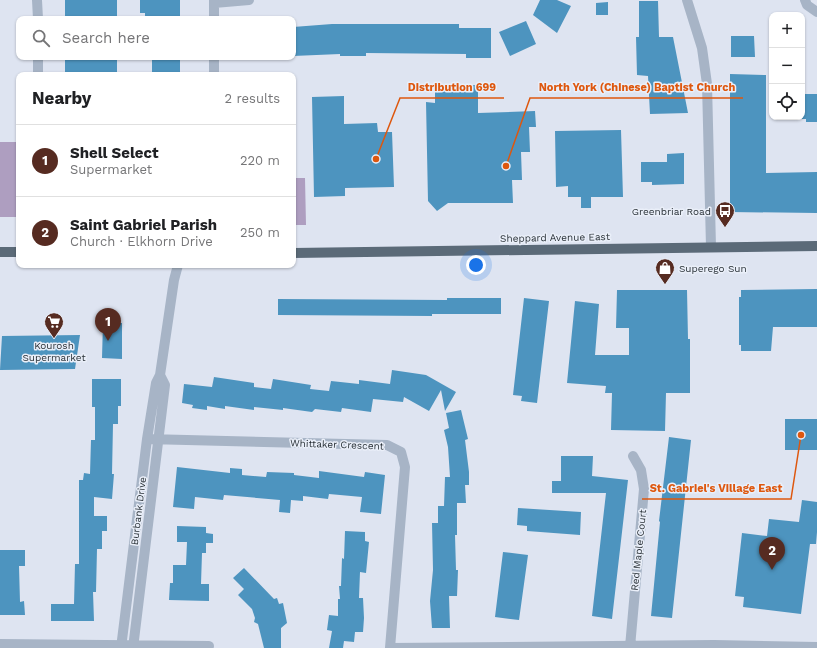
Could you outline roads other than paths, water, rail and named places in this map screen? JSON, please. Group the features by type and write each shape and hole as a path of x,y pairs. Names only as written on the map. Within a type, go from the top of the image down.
{"main road":[{"name":"Sheppard Avenue East","path":"296,253 817,246"},
{"path":"0,252 16,252"}],"street":[{"path":"37,0 38,16"},
{"path":"214,16 214,1 249,0"},
{"path":"687,0 702,48 707,84 711,247"},
{"path":"805,0 807,5 817,12"},
{"path":"38,60 38,72"},
{"path":"214,60 214,72"},
{"name":"Burbank Drive","path":"121,647 147,438 156,383 160,375 174,280 177,268"},
{"name":"Burbank Drive","path":"134,647 165,385 160,375"},
{"name":"Whittaker Crescent","path":"147,438 387,445 402,452 405,467 390,648"},
{"name":"Red Maple Court","path":"630,647 644,489 641,470 633,456"},
{"path":"0,644 121,647 209,646"},
{"path":"390,648 630,647 714,645 817,647"}],"place":[{"name":"Distribution 699","path":"376,159"},
{"name":"North York (Chinese) Baptist Church","path":"506,166"},
{"name":"Greenbriar Road","path":"725,228"},
{"name":"Superego Sun","path":"665,285"},
{"name":"Kourosh Supermarket","path":"54,339"},
{"name":"Shell Select","path":"108,341"},
{"name":"St. Gabriel's Village East","path":"801,435"},
{"name":"Saint Gabriel Parish","path":"772,570"}]}
